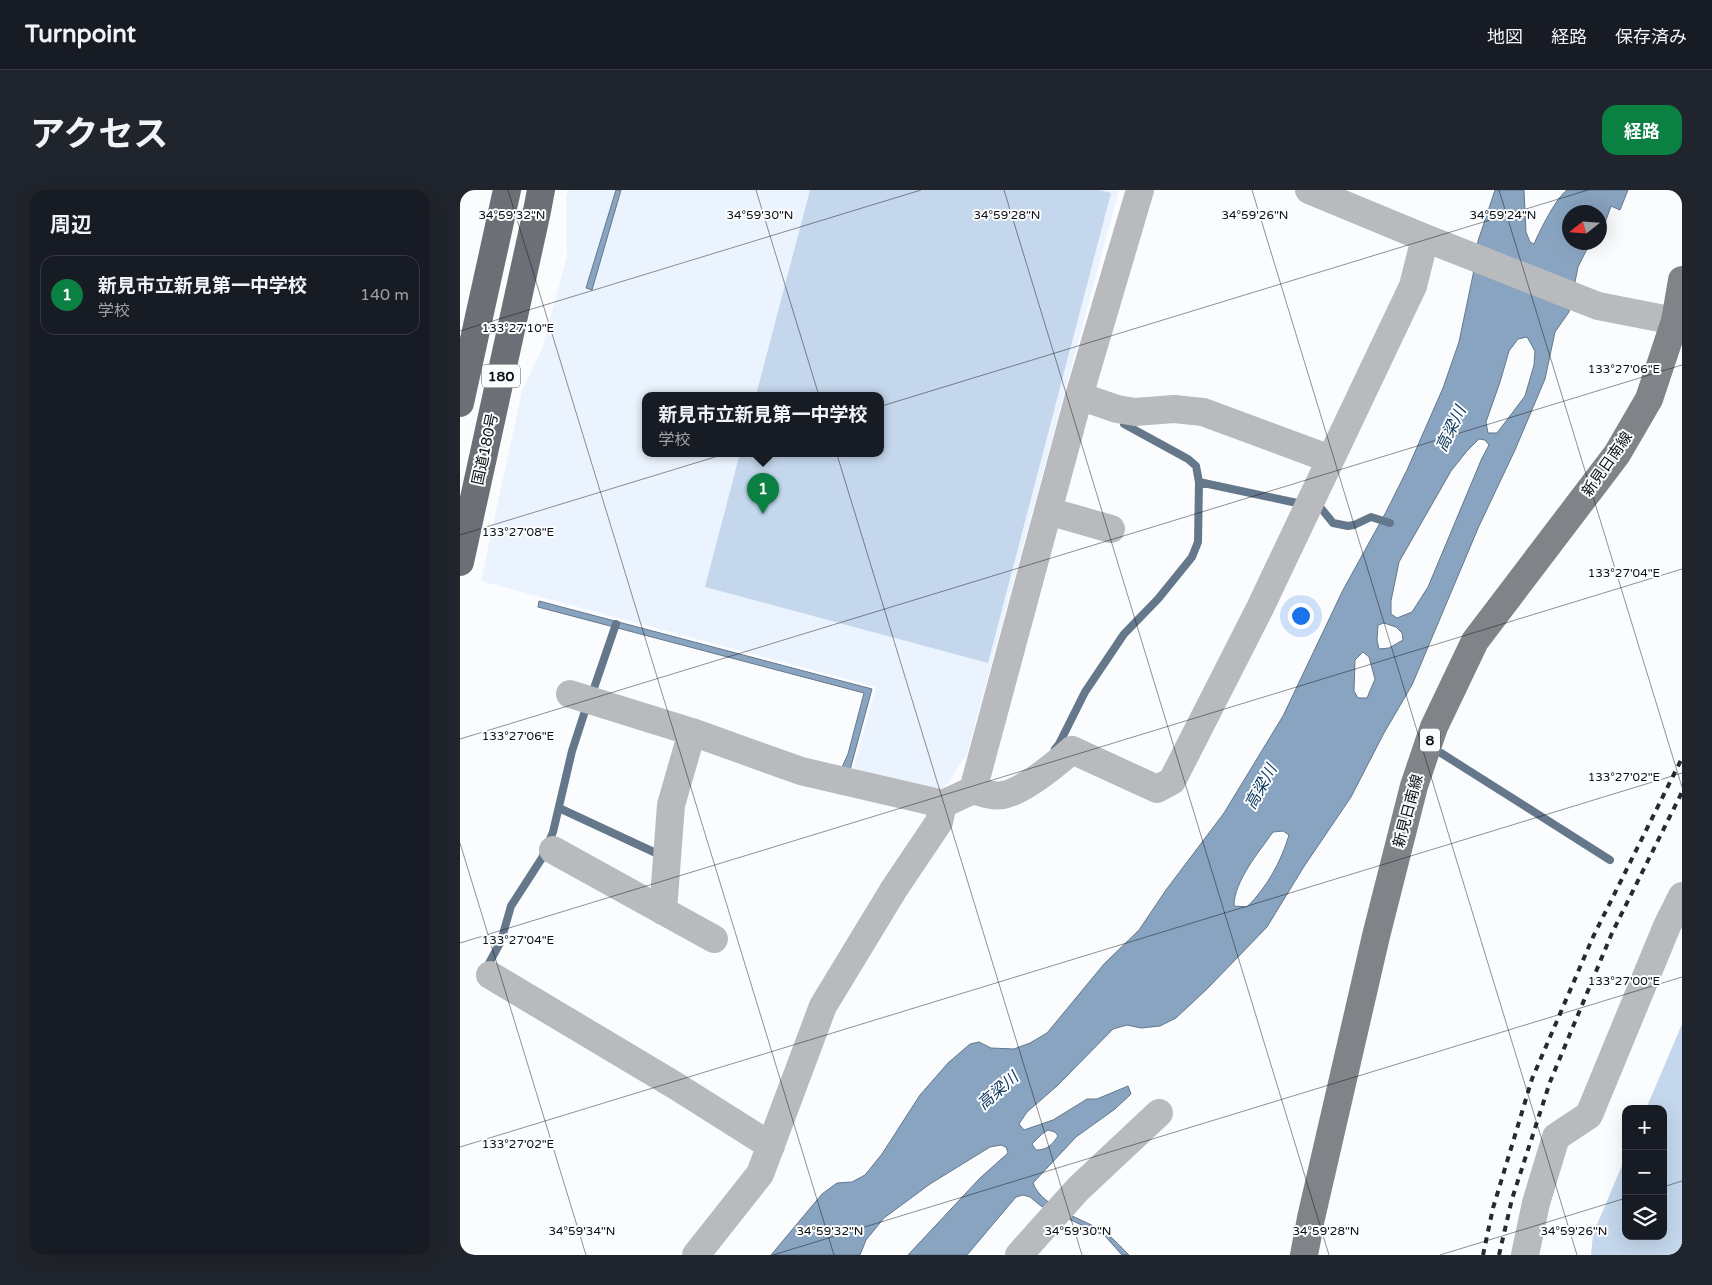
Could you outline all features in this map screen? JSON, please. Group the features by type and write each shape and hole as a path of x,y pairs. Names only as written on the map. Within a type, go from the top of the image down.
{"highway":[{"name":"180","path":"460,403 507,190"},
{"name":"国道180号","path":"460,562 538,211 541,190"}],"main road":[{"name":"新見日南線","path":"1304,1255 1310,1218 1376,936 1414,786 1434,727 1475,641 1617,454 1649,399 1675,321 1682,280"}],"street":[{"path":"973,790 1079,396 1140,190"},
{"path":"1309,190 1598,306 1675,321"},
{"path":"570,694 692,732 802,771 944,804 973,790 991,795 1004,795 1033,781 1072,750 1157,789 1172,782 1260,608 1413,286 1425,238"},
{"path":"1079,396 1117,409 1135,412 1174,409 1204,412 1330,459"},
{"path":"1048,510 1110,529"},
{"path":"663,911 671,805 692,732"},
{"path":"696,1255 760,1174 823,1006 894,889 939,822 944,804"},
{"path":"553,850 714,939"},
{"path":"1525,1255 1536,1203 1556,1137 1589,1115 1667,926 1682,896"},
{"path":"490,975 676,1086 771,1146"},
{"path":"1019,1255 1078,1189 1159,1113"}],"shaded area":[{"path":"568,190 1119,190 967,754 940,794 853,770 876,687 481,581 522,391 542,349 567,256 566,199"},
{"path":"810,190 1099,190 1111,193 988,663 705,587 739,457 884,457 884,392 757,392"},
{"path":"1682,1024 1682,1255 1591,1255 1593,1234 1622,1165 1622,1240 1667,1240 1667,1105 1648,1105"}],"water":[{"path":"616,190 621,190 592,290 586,288"},
{"name":"高梁川","path":"1495,190 1524,190 1526,232 1530,242 1534,244 1553,207 1567,190 1628,190 1620,210 1611,206 1607,217 1607,205 1562,205 1562,250 1587,250 1578,267 1569,312 1555,332 1545,379 1515,450 1479,526 1412,685 1384,733 1351,797 1303,868 1267,927 1176,1018 1160,1026 1141,1028 1127,1025 1113,1029 1057,1086 1027,1112 1019,1124 1024,1130 1053,1120 1087,1099 1097,1099 1128,1086 1131,1094 1115,1109 1076,1137 1033,1183 1038,1192 1055,1207 1106,1233 1129,1255 1122,1255 1105,1236 1041,1206 1030,1197 1023,1195 1016,1197 967,1255 908,1255 980,1178 1008,1153 1006,1147 1001,1145 990,1147 930,1184 884,1218 866,1240 860,1255 771,1255 822,1194 837,1183 852,1182 865,1175 882,1154 920,1095 948,1063 970,1044 979,1042 991,1048 1014,1049 1030,1043 1047,1033 1104,964 1139,930 1166,890 1224,813 1283,716 1343,590 1407,470 1443,388 1459,342 1478,241","holes":["1527,337 1535,351 1534,365 1525,396 1497,433 1488,433 1486,422 1509,351 1518,339","1479,439 1485,440 1489,445 1428,587 1412,612 1397,618 1391,614 1391,601 1399,562 1451,471","1384,623 1396,627 1402,633 1403,640 1389,648 1379,649 1377,640 1378,625","1363,652 1369,657 1375,679 1367,698 1358,698 1354,691 1355,660","1283,831 1289,835 1282,855 1267,883 1247,907 1234,906 1235,896 1243,877 1273,832","1048,1130 1055,1132 1058,1136 1046,1148 1036,1150 1032,1144"]},
{"path":"539,601 872,689 850,770 842,767 848,754 864,693 538,607"}],"waterway":[{"path":"1055,749 1085,692 1124,634 1158,599 1192,557 1198,542 1199,482 1196,466 1188,459 1124,424"},
{"path":"1199,482 1297,503"},
{"path":"1320,507 1333,523 1348,526 1371,517 1390,523"},
{"path":"592,694 616,624"},
{"path":"486,969 501,941 511,906 542,858 553,832 572,751 585,711"},
{"path":"1441,753 1610,860"},
{"path":"559,808 658,854"}],"railway":[{"path":"1483,1255 1493,1208 1532,1079 1593,937 1682,758"},
{"path":"1499,1255 1512,1199 1550,1082 1612,933 1682,792"}],"place":[{"name":"新見市立新見第一中学校","path":"763,514"}]}
